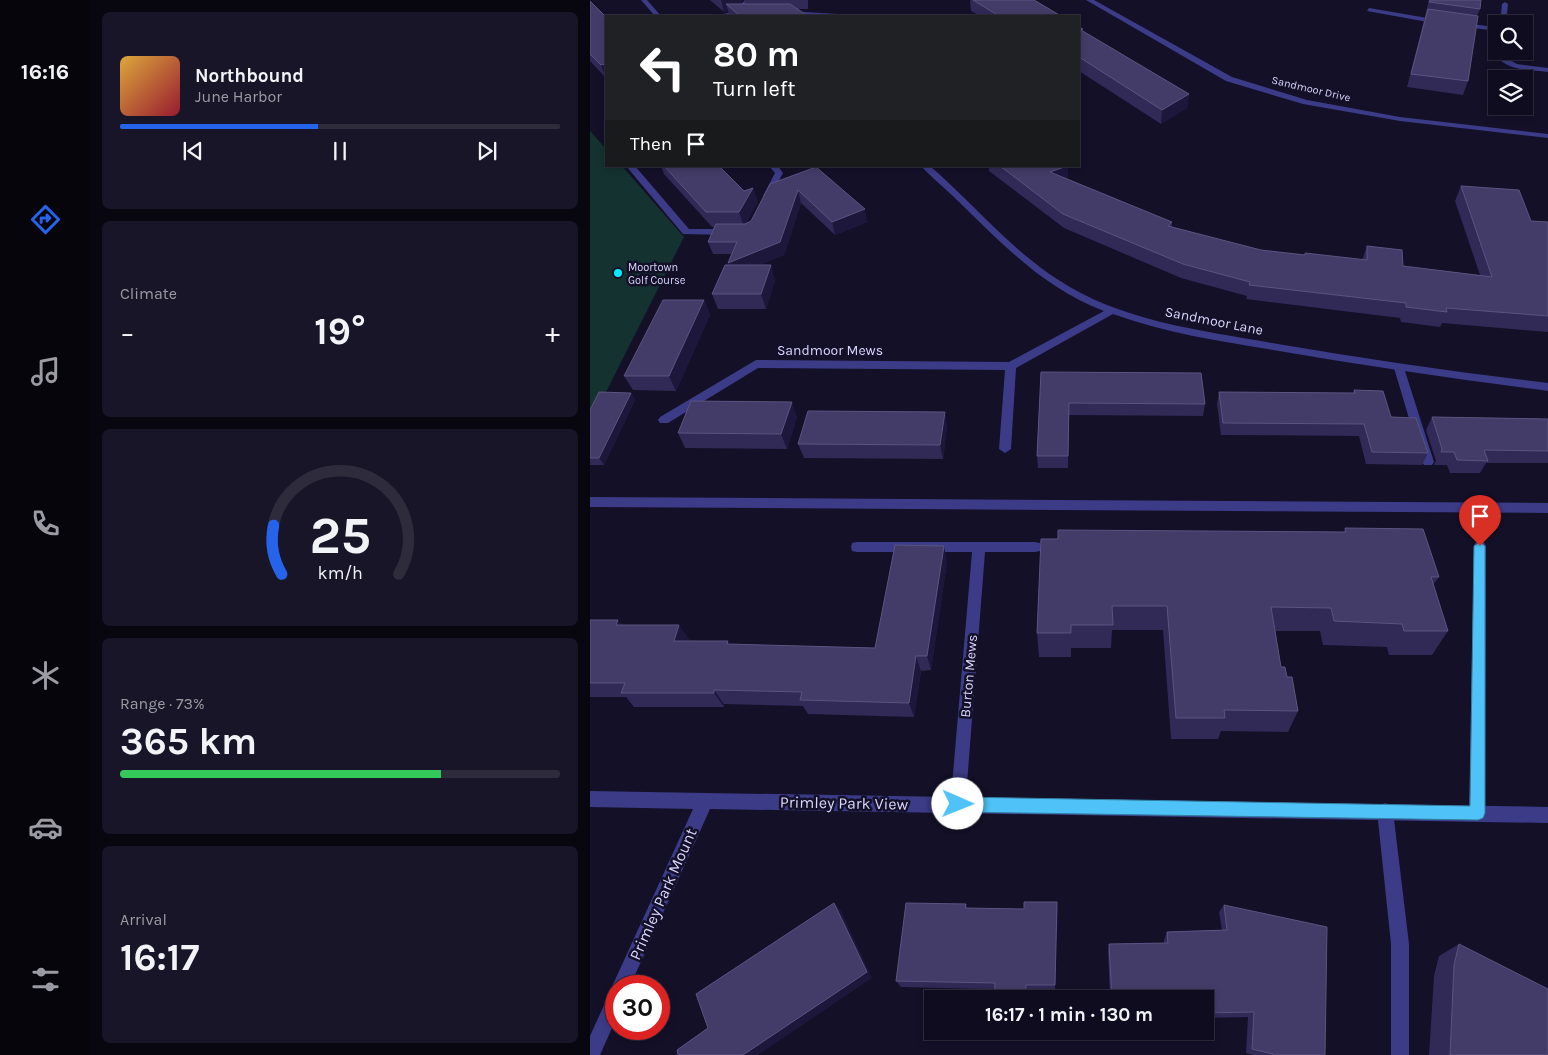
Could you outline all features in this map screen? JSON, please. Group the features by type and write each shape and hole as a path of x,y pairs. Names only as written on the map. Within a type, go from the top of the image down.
{"street":[{"path":"644,0 657,15"},
{"path":"737,12 748,0"},
{"name":"Sandmoor Drive","path":"1089,0 1229,79 1306,102 1400,119 1548,136"},
{"path":"1504,15 1506,4"},
{"path":"1370,10 1447,23"},
{"path":"724,15 747,12"},
{"path":"776,13 817,15"},
{"path":"1457,24 1488,28"},
{"path":"1502,60 1510,64 1548,70"},
{"path":"631,167 686,232 740,232"},
{"path":"762,206 779,173 774,167"},
{"name":"Sandmoor Lane","path":"925,167 953,190 1013,251 1055,283 1112,311 1178,330 1399,368 1548,387"},
{"name":"Sandmoor Mews","path":"664,420 756,364 1011,366 1112,311"},
{"path":"1005,450 1011,366"},
{"path":"1399,368 1428,462"},
{"path":"590,502 1548,508"},
{"path":"1478,813 1480,546"},
{"path":"857,547 1035,547"},
{"name":"Burton Mews","path":"958,804 980,547"},
{"name":"Primley Park View","path":"590,799 1548,815"},
{"name":"Primley Park Mount","path":"626,975 704,801"},
{"path":"1385,811 1400,944 1400,1055"},
{"path":"590,1055 605,1022"}],"green space":[{"name":"Moortown Golf Course","path":"590,131 605,148 605,167 623,167 684,237 590,424"}],"building":[{"path":"973,0 1034,0 1059,15 997,15"},
{"path":"1430,0 1481,0 1480,9 1429,2"},
{"path":"590,1 605,16 605,66 601,65 590,54"},
{"path":"726,4 790,4 806,15 739,15"},
{"path":"1428,9 1478,16 1468,81 1411,74"},
{"path":"1080,28 1083,29 1081,30 1189,94 1162,110 1080,58"},
{"path":"665,167 720,167 744,191 753,188 739,212 706,212"},
{"path":"816,167 865,209 832,222 798,190 780,242 728,263 737,242 708,242 716,224 745,224 751,221 770,184"},
{"path":"1001,167 1064,167 1050,172 1172,222 1168,226 1261,250 1367,260 1367,246 1402,250 1403,266 1492,277 1461,186 1519,190 1531,221 1548,222 1548,316 1446,308 1447,312 1406,307 1406,303 1249,285 1250,282 1183,264 1063,214"},
{"path":"725,265 771,265 761,294 712,294"},
{"path":"663,300 704,300 669,376 624,376"},
{"path":"1041,372 1201,373 1205,404 1069,403 1068,456 1037,456"},
{"path":"1354,390 1383,391 1391,417 1416,418 1428,453 1372,452 1364,424 1223,423 1219,392 1355,393"},
{"path":"599,392 631,393 599,458 590,458 590,410"},
{"path":"691,401 792,402 781,434 678,433"},
{"path":"808,411 945,412 940,445 798,444"},
{"path":"1432,417 1548,419 1548,451 1484,450 1488,461 1457,460 1454,452 1441,452 1442,449"},
{"path":"1345,528 1423,529 1439,577 1431,577 1448,631 1404,631 1402,624 1334,621 1331,608 1271,607 1281,667 1285,667 1287,677 1292,677 1298,711 1224,710 1225,718 1176,718 1167,606 1112,606 1113,625 1071,625 1071,633 1037,633 1041,539 1058,539 1058,530 1346,532"},
{"path":"895,545 944,546 927,656 916,656 909,703 800,700 802,692 714,690 714,693 621,693 625,683 590,683 590,620 618,620 616,625 679,625 674,641 728,641 727,644 875,648"},
{"path":"1024,902 1057,902 1055,985 1026,985 1026,990 995,990 995,983 896,981 906,903 966,904 965,908 1024,909"},
{"path":"834,903 867,972 743,1055 678,1055 677,1050 708,1028 696,994"},
{"path":"1224,905 1327,927 1325,1055 1277,1055 1252,1049 1254,1012 1214,1013 1214,990 1112,990 1109,944 1168,943 1167,932 1227,930"},
{"path":"1459,944 1548,989 1548,1055 1450,1055 1454,965"}],"place":[{"name":"Moortown Golf Course","path":"618,273"}],"route":[{"path":"958,804 1478,813 1480,546"}]}
